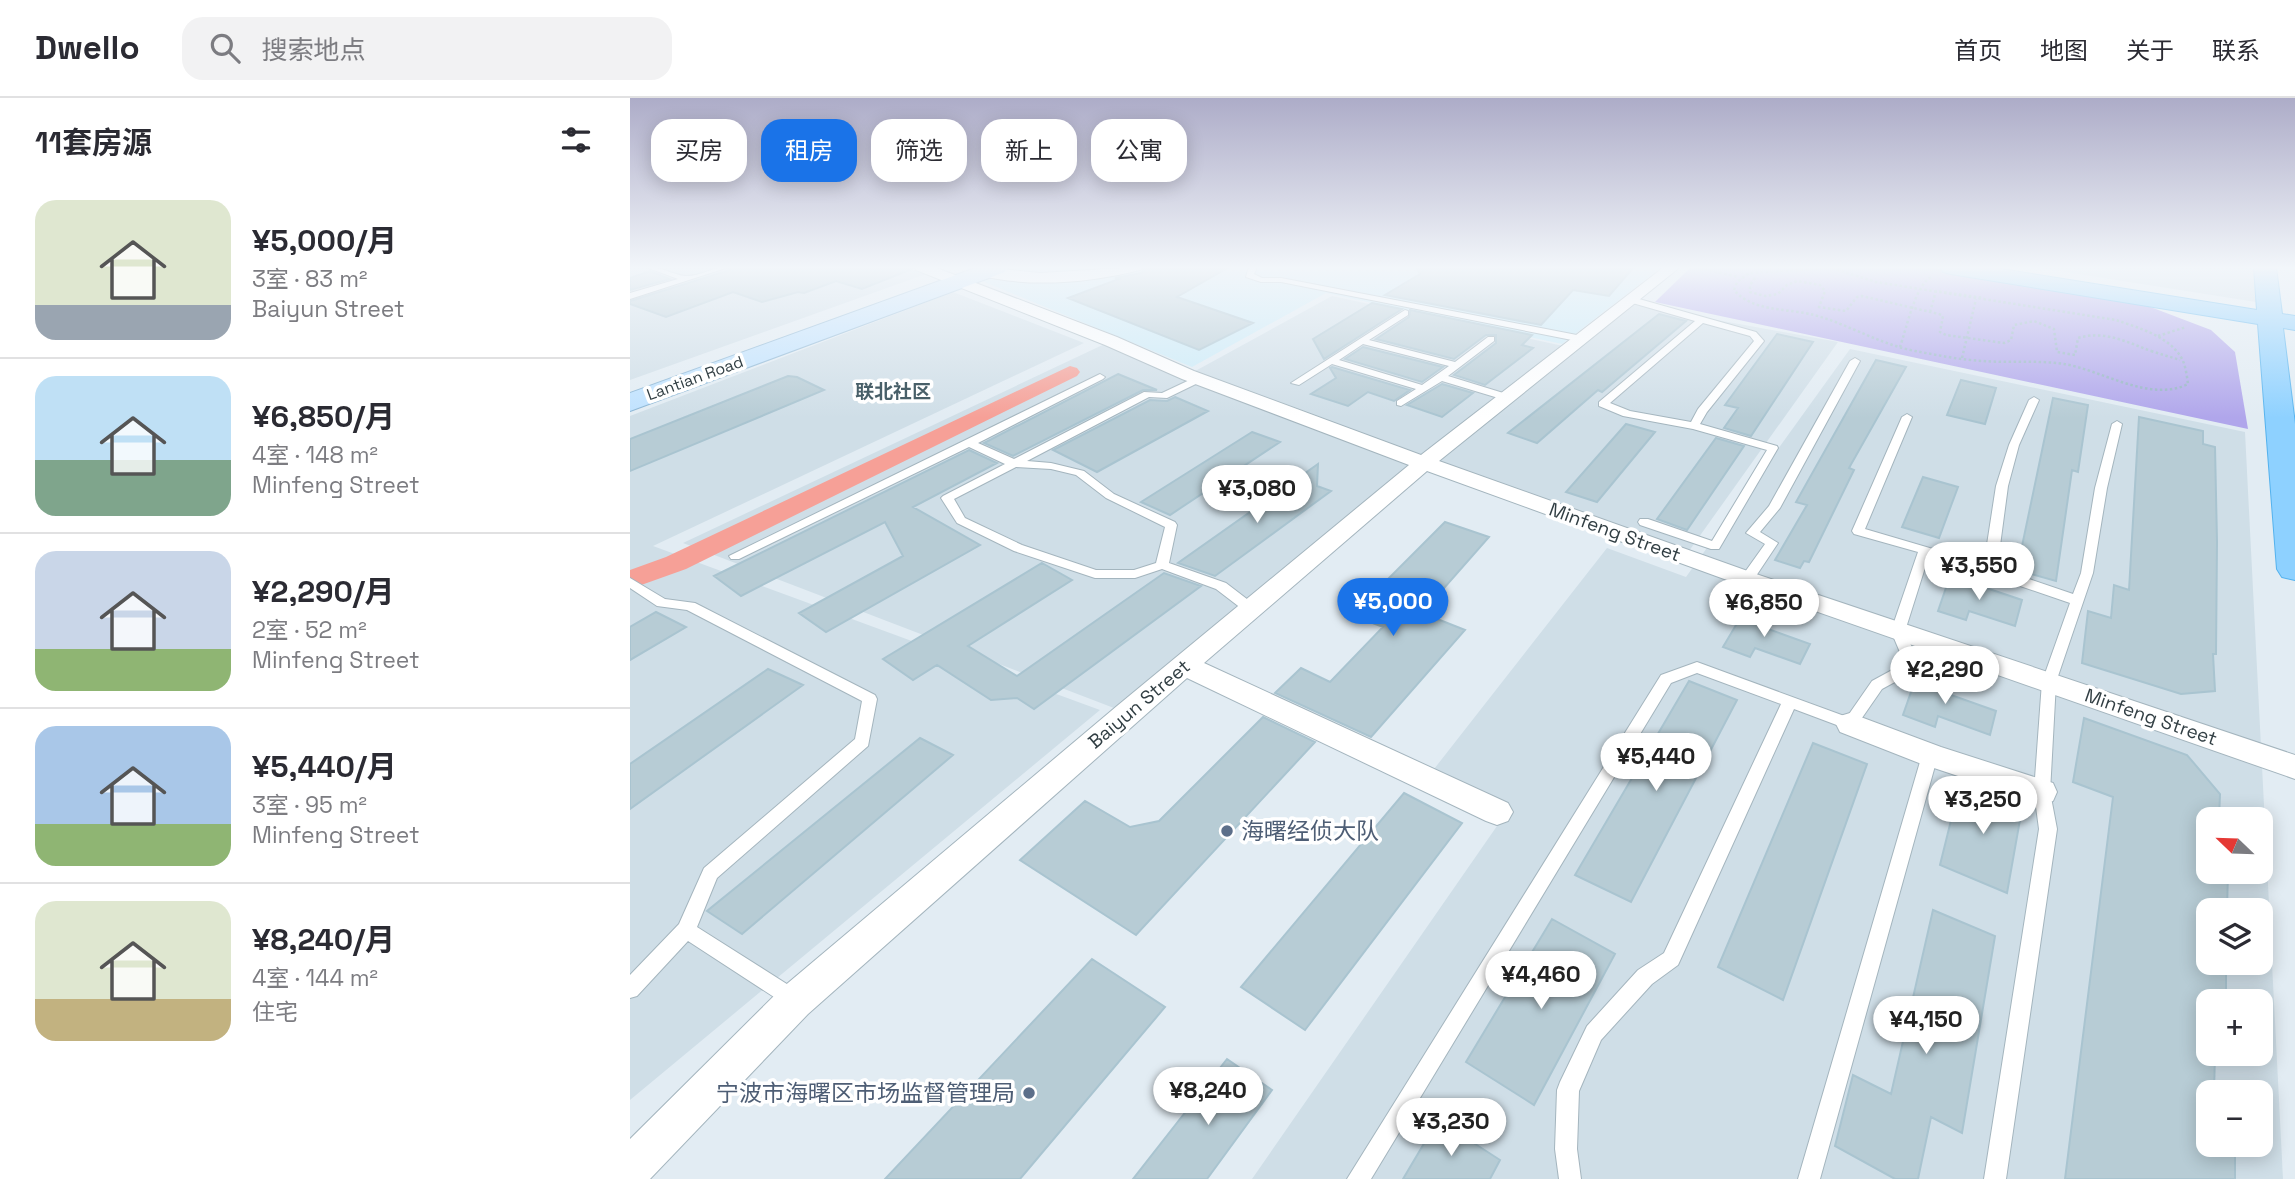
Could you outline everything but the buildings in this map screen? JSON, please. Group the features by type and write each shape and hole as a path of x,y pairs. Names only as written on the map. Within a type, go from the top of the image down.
{"main road":[{"path":"2282,317 2295,569"}],"street":[{"name":"Lantian Road","path":"630,387 828,317"},
{"name":"Lantian Road","path":"630,403 845,317"},
{"name":"Minfeng Street","path":"1063,317 1199,379 1424,463 1747,579 2295,767"},
{"name":"Baiyun Street","path":"630,1169 744,1056 795,1001 1424,463 1610,317"},
{"path":"1184,666 1497,812"},
{"path":"1850,724 1930,755 2042,792"}],"lane":[{"path":"1296,383 1398,317"},
{"path":"1472,317 1582,339"},
{"path":"1693,317 1753,334 1759,341 1702,411 1694,426"},
{"path":"1644,522 1715,546 1773,448 1694,426 1628,414 1603,404 1702,320"},
{"path":"1401,404 1491,340"},
{"path":"1363,341 1456,365"},
{"path":"1333,361 1423,388"},
{"path":"1747,579 1772,543 1752,533 1774,508 1856,361"},
{"path":"735,556 1100,377"},
{"path":"1441,377 1509,398"},
{"path":"1199,379 1163,396 1148,394 947,498 961,520 1018,548 1095,574 1135,574 1162,565 1221,586 1251,609"},
{"path":"1990,570 2001,486 2014,445 2034,400"},
{"path":"1907,417 1858,531 1990,570 2076,600"},
{"path":"1995,1179 2048,829 2042,792 2049,682 2087,573 2101,488 2117,424"},
{"path":"969,443 1013,463 1051,466 1080,473 1110,496 1171,525 1162,565"},
{"path":"1359,1179 1666,679 1696,667 1850,724 1877,685 1899,673 1909,657 1898,631 1925,550"},
{"path":"630,582 659,601 691,606 870,699 862,742 710,873 686,930 630,989"},
{"path":"1570,1179 1566,1149 1568,1090 1594,1033 1645,977 1671,959 1790,701"},
{"path":"1809,1179 1930,755"},
{"path":"686,930 795,1001"}],"path":[{"path":"1822,317 1900,346 1962,359 2009,363 2064,363 2135,385 2159,389 2180,388 2188,384 2186,366 2163,339 2114,319 2103,317"},
{"path":"1900,346 1910,317"},
{"path":"1943,317 1940,332 1946,335 2004,343 2011,340 2014,326 2020,321 2028,321 2054,329 2055,348 2057,352 2067,355 2075,355 2078,338 2085,335 2110,336 2182,360"},
{"path":"1962,359 1972,317"}],"shaded area":[{"path":"630,317 805,317 630,380"},
{"path":"887,317 1018,317 1084,343 653,546 1100,710 630,1100 630,416"},
{"path":"1071,317 1282,317 1192,367"},
{"path":"1293,317 1431,317 1577,349 1614,317 1704,317 1838,342 1684,558 1424,463 1127,713 683,543 1111,341 1188,375"},
{"path":"1439,317 1596,317 1562,344"},
{"path":"1727,317 2178,317 2211,330 2235,352 2248,429"},
{"path":"1850,349 2245,432 2264,807 2196,807 2196,884 2268,884 2269,898 2196,898 2196,975 2273,975 2283,1179 1252,1179 1497,826 1420,787 1607,548 1686,577"}],"waterway":[{"path":"630,580 676,563 1070,372"}],"place":[{"name":"海曙经侦大队","path":"1227,831"},
{"name":"宁波市海曙区市场监督管理局","path":"1029,1093"}],"district":[{"name":"联北社区","path":"893,391"}]}
